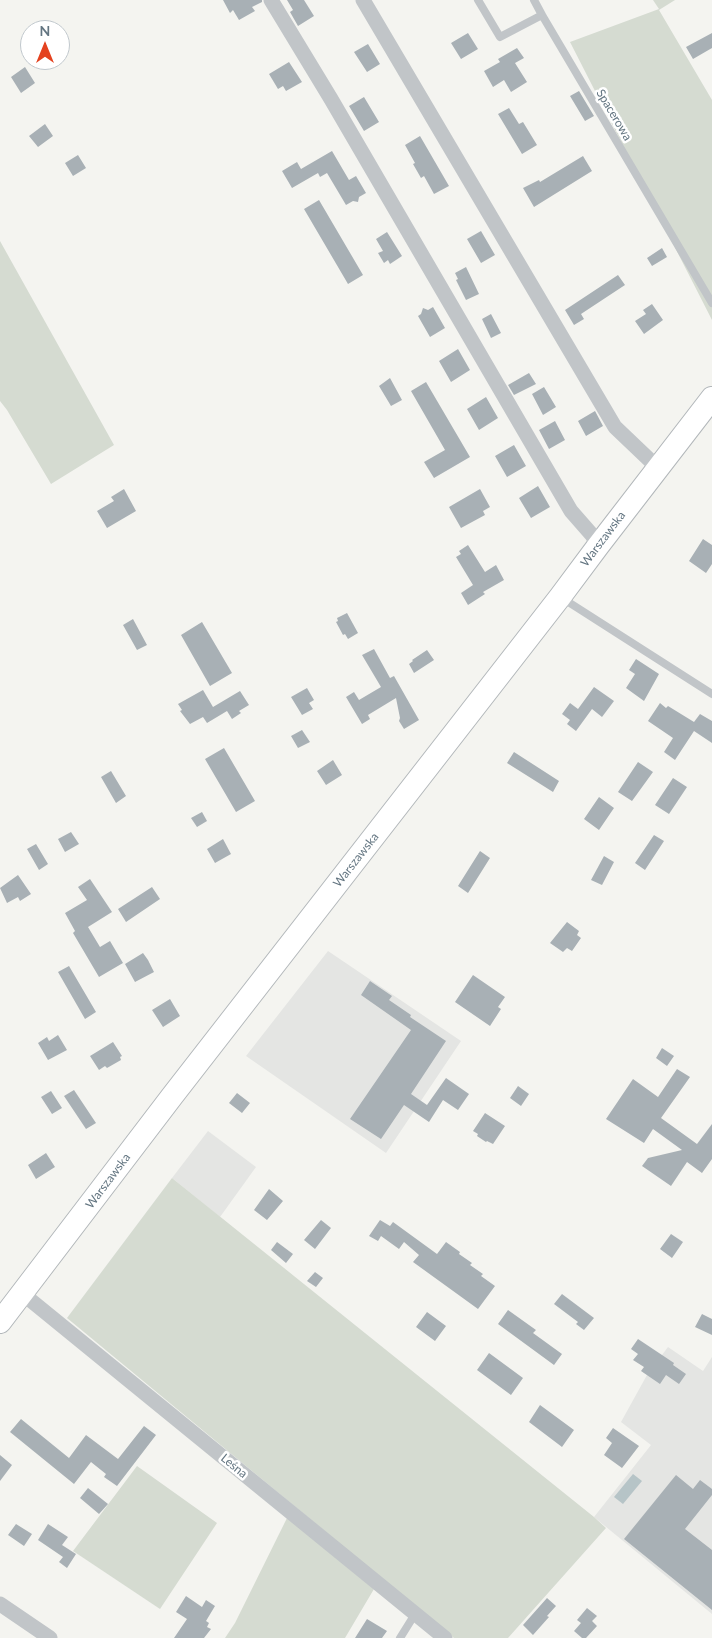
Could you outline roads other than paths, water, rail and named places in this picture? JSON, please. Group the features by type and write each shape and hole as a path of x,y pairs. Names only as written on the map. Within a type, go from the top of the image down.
{"main road":[{"name":"Warszawska","path":"0,1322 173,1095 712,398"}],"street":[{"path":"271,0 572,511 592,535 598,546"},
{"path":"363,0 615,427 658,468"},
{"name":"Leśna","path":"23,1294 445,1638"},
{"path":"0,1604 50,1638"}],"lane":[{"path":"478,0 500,37 542,15"},
{"name":"Spacerowa","path":"534,0 712,303"},
{"path":"560,596 712,694"},
{"path":"400,1638 415,1614"}]}
